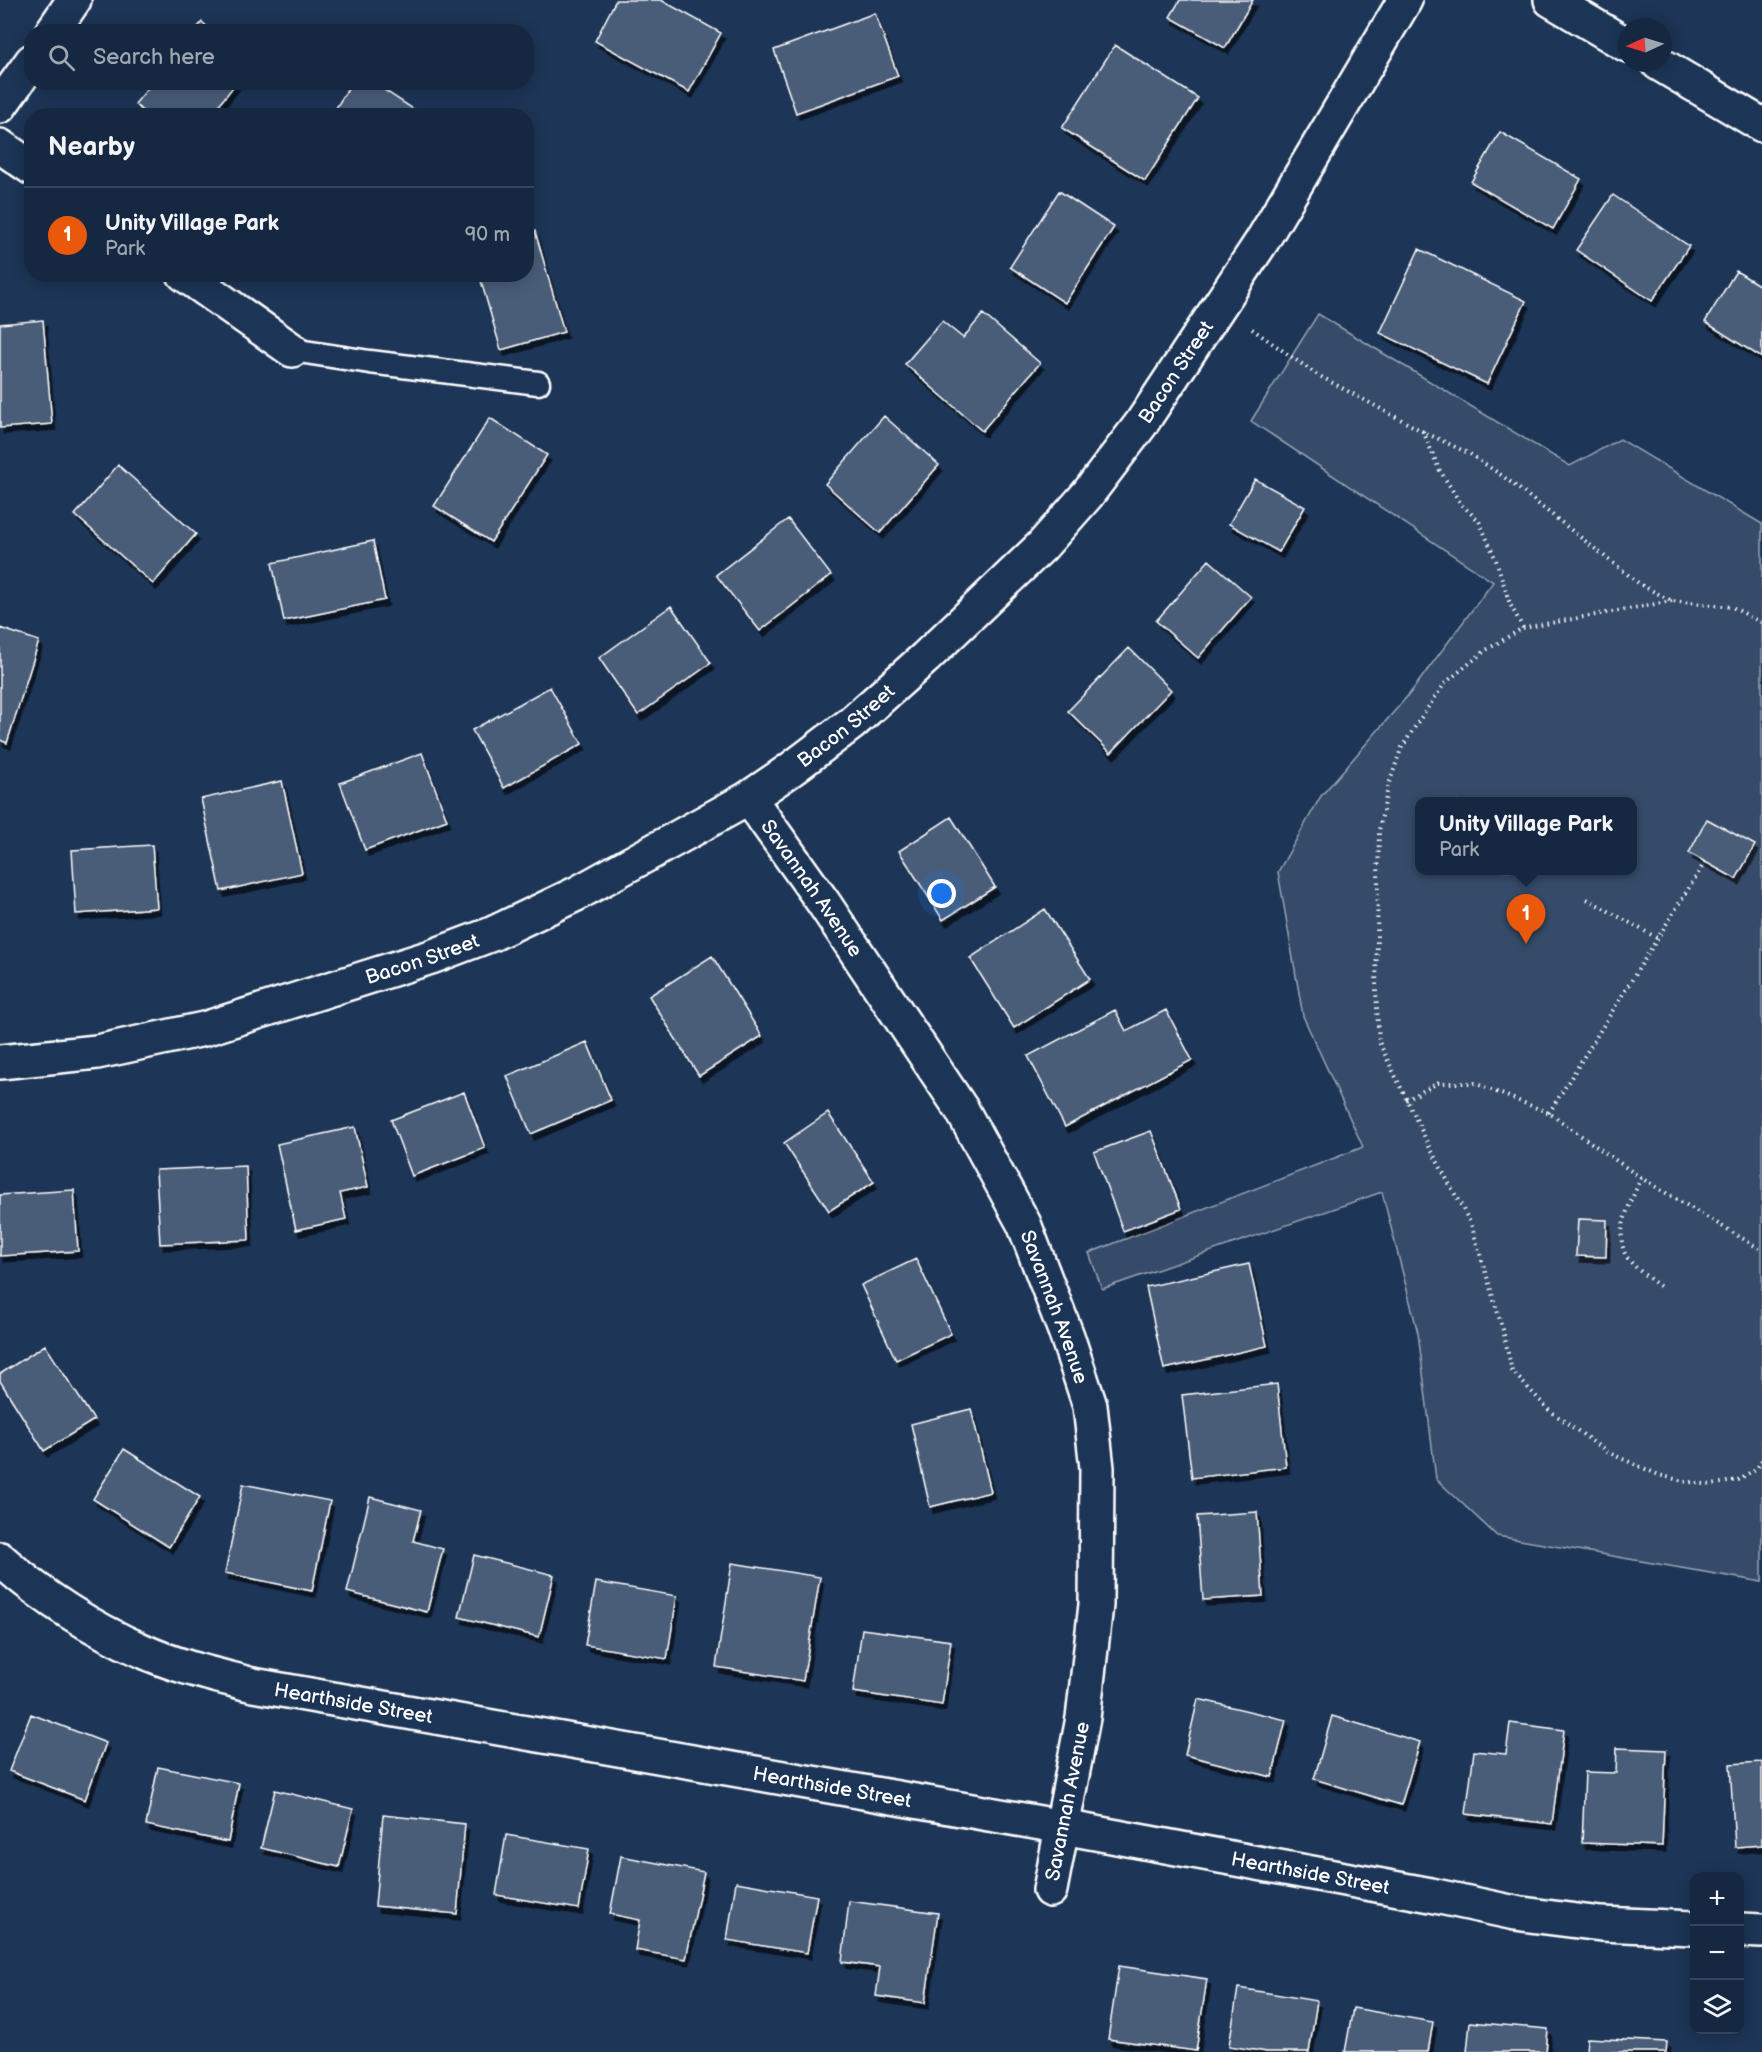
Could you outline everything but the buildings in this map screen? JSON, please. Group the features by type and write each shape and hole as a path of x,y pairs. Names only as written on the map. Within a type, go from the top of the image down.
{"street":[{"path":"58,24 74,0"},
{"name":"Bacon Street","path":"0,1062 97,1052 204,1029 431,957 492,934 576,894 749,798 790,770 852,723 926,657 1042,546 1087,495 1141,424 1262,241 1405,0"},
{"path":"1551,0 1618,40"},
{"path":"1672,71 1762,125"},
{"path":"0,106 24,72"},
{"path":"0,146 24,162"},
{"path":"195,282 291,350"},
{"name":"Savannah Avenue","path":"749,798 823,902 962,1110 1024,1224 1067,1336 1090,1406 1097,1468 1096,1605 1083,1718 1050,1890"},
{"name":"Hearthside Street","path":"0,1559 54,1603 144,1652 198,1671 253,1685 1063,1827 1431,1894 1515,1912 1601,1924 1690,1928"},
{"path":"1744,1930 1762,1931"}],"lane":[{"path":"291,350 538,383"}],"path":[{"path":"1218,306 1316,374 1478,459 1641,585 1672,601"},
{"path":"1422,431 1438,469 1461,504 1479,521 1496,560 1510,604 1523,628"},
{"path":"1762,622 1732,607 1672,601 1523,628 1486,650 1445,683 1401,749 1388,787 1379,830 1376,991 1379,1042 1406,1100 1471,1224 1503,1330 1512,1371 1549,1410 1607,1452 1659,1475 1711,1485 1738,1480 1757,1468 1762,1460"},
{"path":"1549,1113 1705,862"},
{"path":"1587,899 1658,939"},
{"path":"1406,1100 1438,1083 1474,1083 1549,1113 1641,1178 1762,1250"},
{"path":"1641,1178 1628,1208 1622,1230 1624,1252 1643,1274 1661,1287"}],"shaded area":[{"path":"1318,314 1570,466 1620,439 1762,524 1762,1582 1497,1536 1436,1479 1418,1333 1382,1192 1102,1289 1089,1253 1363,1147 1303,1016 1278,872 1321,796 1411,692 1493,582 1251,421"}],"place":[{"name":"Unity Village Park","path":"1526,944"}]}
